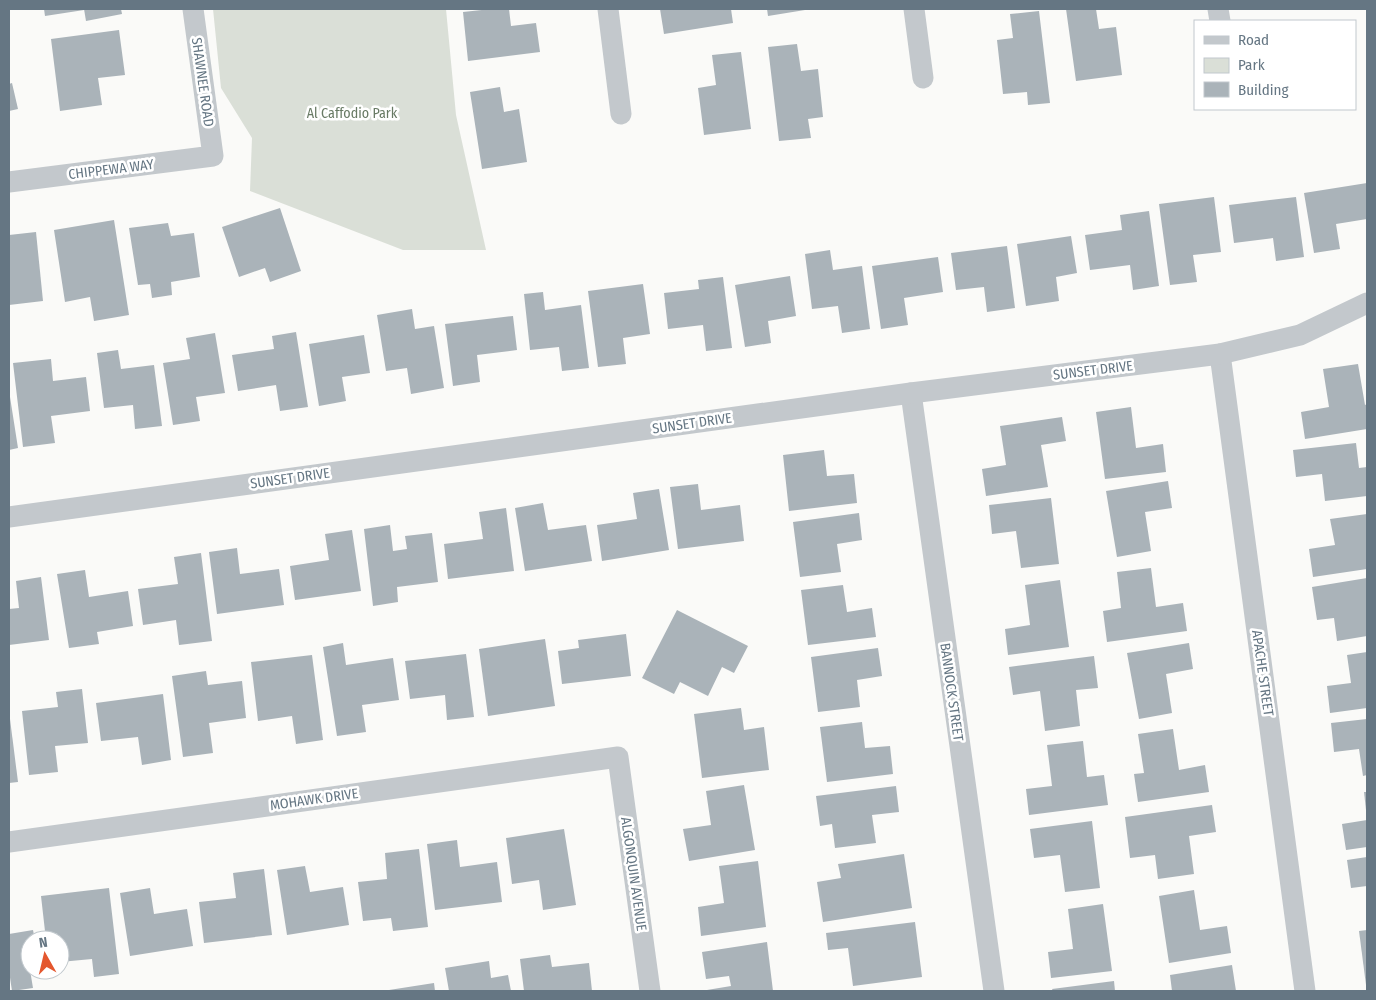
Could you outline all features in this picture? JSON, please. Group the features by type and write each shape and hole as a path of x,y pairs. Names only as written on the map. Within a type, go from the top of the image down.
{"street":[{"name":"SHAWNEE ROAD","path":"193,9 214,156"},
{"path":"608,9 621,114"},
{"path":"914,9 924,78"},
{"name":"CHIPPEWA WAY","path":"9,182 214,156"},
{"name":"SUNSET DRIVE","path":"9,516 911,392 1220,354 1300,335 1367,303"},
{"name":"APACHE STREET","path":"1220,354 1305,991"},
{"name":"BANNOCK STREET","path":"911,392 994,991"},
{"name":"MOHAWK DRIVE","path":"9,842 618,757"},
{"name":"ALGONQUIN AVENUE","path":"618,757 650,991"}],"green space":[{"name":"Al Caffodio Park","path":"213,9 446,9 456,115 486,250 403,250 250,191 252,138 221,88"}],"building":[{"path":"44,9 84,9 84,10 45,16"},
{"path":"84,9 121,9 122,14 86,21"},
{"path":"509,9 511,26 536,23 540,52 468,61 463,12"},
{"path":"660,9 731,9 733,23 664,34"},
{"path":"767,9 804,9 805,10 768,16"},
{"path":"1066,9 1096,9 1099,29 1116,27 1122,75 1076,81"},
{"path":"1039,11 1050,103 1028,105 1027,92 1003,94 997,40 1013,38 1010,14"},
{"path":"119,30 125,75 98,78 102,105 60,111 51,39"},
{"path":"797,44 801,71 818,69 823,117 808,119 811,138 779,141 768,47"},
{"path":"741,52 751,129 704,135 698,88 716,85 712,55"},
{"path":"12,83 18,109 9,111 9,84"},
{"path":"500,87 504,112 519,109 527,162 482,169 470,92"},
{"path":"1367,183 1367,219 1336,224 1340,249 1314,253 1304,193"},
{"path":"1214,197 1221,252 1193,255 1197,282 1170,285 1159,204"},
{"path":"1296,197 1304,257 1276,261 1273,238 1234,243 1229,205"},
{"path":"280,208 301,271 270,282 265,268 239,277 222,227"},
{"path":"1149,211 1159,286 1133,290 1130,265 1090,270 1085,235 1122,230 1120,215"},
{"path":"114,220 129,315 94,321 90,297 65,302 54,230"},
{"path":"168,223 171,236 194,233 200,277 171,282 172,295 152,298 150,284 138,285 129,228"},
{"path":"36,232 43,301 9,305 9,235"},
{"path":"1071,236 1077,273 1056,277 1059,301 1026,306 1017,244"},
{"path":"1007,246 1015,308 987,312 984,287 956,290 951,253"},
{"path":"830,250 833,270 862,266 870,329 842,333 838,306 812,309 805,254"},
{"path":"938,257 943,292 904,298 908,325 881,329 872,266"},
{"path":"790,276 796,316 768,321 771,343 745,347 735,285"},
{"path":"723,277 732,348 706,351 703,325 668,329 664,293 699,289 698,280"},
{"path":"643,284 650,334 623,338 626,364 598,367 588,291"},
{"path":"543,292 545,310 581,305 589,368 562,371 559,347 530,350 524,294"},
{"path":"412,309 415,329 434,326 444,388 411,394 407,368 386,371 377,315"},
{"path":"513,316 517,350 477,355 480,382 453,386 445,324"},
{"path":"296,332 308,407 280,411 276,385 238,391 232,355 274,349 272,336"},
{"path":"215,333 225,393 196,397 200,421 173,425 163,363 190,359 186,338"},
{"path":"364,335 370,373 342,377 346,401 319,406 309,344"},
{"path":"118,350 121,369 154,365 162,426 135,429 133,405 104,408 97,353"},
{"path":"51,359 53,381 86,377 90,411 51,416 55,443 23,447 13,363"},
{"path":"1358,364 1365,405 1367,404 1367,429 1305,439 1301,412 1329,407 1323,369"},
{"path":"9,397 18,448 9,450"},
{"path":"1131,407 1136,448 1163,444 1166,472 1105,479 1096,412"},
{"path":"1062,417 1066,441 1041,445 1048,487 986,496 982,469 1006,465 1000,426"},
{"path":"1356,443 1359,468 1367,467 1367,496 1325,501 1322,474 1296,477 1293,450"},
{"path":"824,450 827,476 854,474 857,503 789,511 783,455"},
{"path":"1168,481 1172,508 1145,512 1151,551 1117,557 1106,491"},
{"path":"698,484 701,510 740,505 744,541 678,549 670,487"},
{"path":"659,489 669,550 602,561 597,525 637,519 633,493"},
{"path":"1051,498 1059,564 1021,568 1016,531 992,534 989,505"},
{"path":"543,503 548,530 586,525 592,561 525,571 515,508"},
{"path":"506,508 514,571 448,579 444,544 483,539 479,512"},
{"path":"859,513 862,540 837,544 841,572 800,577 793,522"},
{"path":"1367,514 1367,569 1313,577 1309,549 1335,545 1330,519"},
{"path":"390,525 393,551 407,549 405,536 432,533 438,582 397,587 398,602 373,606 364,529"},
{"path":"352,530 361,591 295,600 290,566 329,560 325,534"},
{"path":"237,548 240,574 279,569 284,605 217,614 209,552"},
{"path":"201,553 212,641 179,645 176,620 143,625 138,589 178,584 174,557"},
{"path":"1151,568 1156,607 1183,603 1187,631 1107,642 1103,611 1121,608 1117,572"},
{"path":"85,570 89,597 128,591 133,626 97,632 99,644 69,648 57,574"},
{"path":"41,577 49,640 9,645 9,609 19,608 16,581"},
{"path":"1367,578 1367,636 1337,641 1334,618 1317,620 1312,587"},
{"path":"1060,580 1069,647 1008,655 1005,629 1030,625 1025,585"},
{"path":"843,585 847,612 872,608 876,637 808,645 801,590"},
{"path":"677,610 748,646 734,673 722,667 708,696 680,682 674,694 642,678"},
{"path":"626,634 631,676 562,684 558,651 579,648 578,640"},
{"path":"545,639 555,706 488,716 479,649"},
{"path":"343,643 346,665 393,658 399,700 362,705 366,732 337,736 323,647"},
{"path":"1189,643 1193,669 1166,674 1172,713 1139,719 1127,653"},
{"path":"878,648 882,676 857,680 860,707 818,712 811,657"},
{"path":"1367,652 1367,708 1330,713 1327,686 1351,683 1347,655"},
{"path":"466,654 474,717 447,720 445,695 410,699 405,661"},
{"path":"312,655 323,740 296,744 292,716 258,721 251,662"},
{"path":"1094,656 1098,688 1076,690 1080,726 1045,731 1040,691 1013,695 1009,667"},
{"path":"206,671 208,685 242,681 246,718 209,723 213,753 183,757 172,676"},
{"path":"82,689 88,743 55,746 58,772 29,775 22,711 58,707 56,692"},
{"path":"163,694 171,760 142,765 138,737 101,741 96,703"},
{"path":"741,708 744,730 764,727 769,770 702,778 694,714"},
{"path":"9,719 18,782 9,783"},
{"path":"1367,719 1367,775 1363,776 1359,749 1334,752 1331,723"},
{"path":"862,722 865,748 890,746 893,774 827,782 820,727"},
{"path":"1173,729 1179,770 1205,765 1209,792 1138,802 1134,774 1144,773 1138,734"},
{"path":"1083,741 1087,777 1104,775 1108,805 1029,815 1026,789 1052,786 1047,745"},
{"path":"744,785 755,850 689,861 683,829 711,825 706,791"},
{"path":"896,786 899,812 872,815 876,843 835,848 832,824 820,826 816,796"},
{"path":"1364,792 1367,792 1367,810 1366,810"},
{"path":"1212,805 1216,832 1189,836 1194,874 1158,879 1155,855 1130,858 1125,817"},
{"path":"1367,820 1367,847 1346,850 1342,824"},
{"path":"1092,821 1100,888 1065,892 1060,855 1034,858 1030,829"},
{"path":"564,829 576,905 543,910 539,880 512,884 506,838"},
{"path":"457,840 460,867 497,862 502,902 435,910 427,844"},
{"path":"419,849 428,927 393,931 391,918 363,921 358,882 387,879 385,853"},
{"path":"904,854 912,908 823,922 817,882 841,878 838,864"},
{"path":"1367,857 1367,886 1351,888 1347,860"},
{"path":"758,861 766,927 701,936 698,907 724,903 719,866"},
{"path":"305,866 310,892 343,887 349,925 287,935 277,870"},
{"path":"264,869 272,935 204,943 199,902 236,898 233,873"},
{"path":"109,888 119,974 94,977 92,959 70,961 70,930 45,930 41,896"},
{"path":"150,888 154,914 187,909 193,946 130,956 120,893"},
{"path":"1194,890 1200,930 1227,926 1231,953 1169,963 1159,896"},
{"path":"1103,904 1112,971 1051,978 1048,952 1073,949 1068,909"},
{"path":"915,922 922,977 853,986 848,948 828,950 826,933"},
{"path":"1367,930 1367,985 1366,985 1359,931"},
{"path":"20,932 20,980 32,980 33,988 12,991 9,971 9,934"},
{"path":"767,942 773,991 707,991 731,986 729,976 706,979 702,952"},
{"path":"550,955 552,967 589,963 592,991 524,991 520,959"},
{"path":"489,961 491,978 508,975 511,991 449,991 445,968"},
{"path":"1232,965 1236,991 1172,991 1170,975"},
{"path":"1114,981 1115,991 1053,991 1052,989"},
{"path":"434,983 435,991 389,990"}]}
